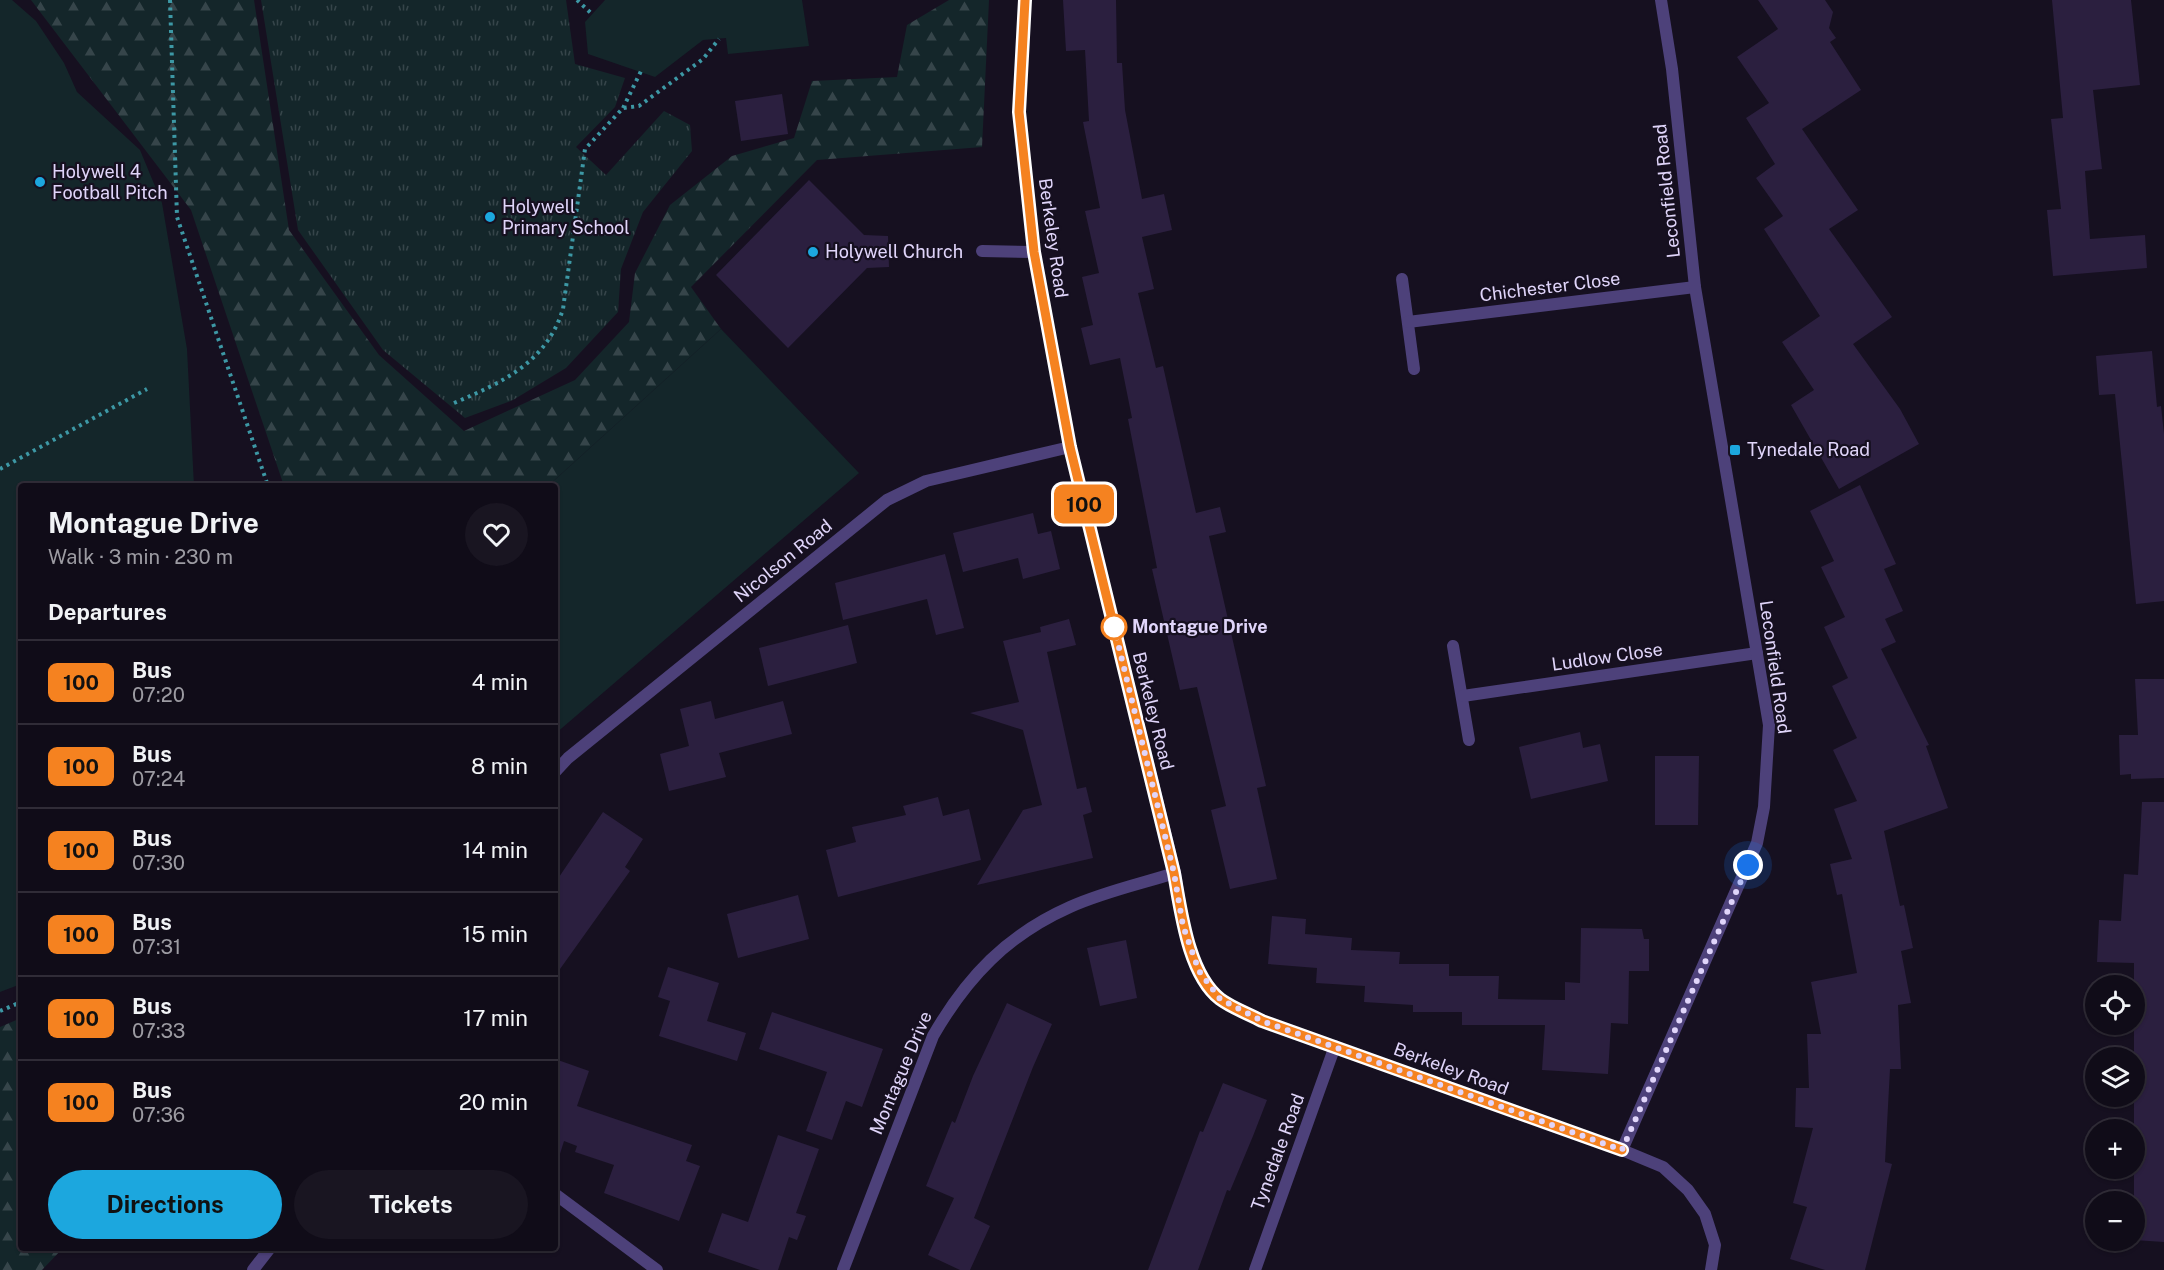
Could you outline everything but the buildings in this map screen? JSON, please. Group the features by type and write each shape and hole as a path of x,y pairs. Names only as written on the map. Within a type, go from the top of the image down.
{"street":[{"name":"Berkeley Road","path":"1025,0 1019,112 1034,252 1070,447 1174,873 1187,938 1199,971 1220,999 1262,1021 1622,1150"},
{"name":"Leconfield Road","path":"1622,1150 1757,843 1764,807 1769,725 1695,287 1672,69 1661,0"},
{"path":"982,251 1034,252"},
{"path":"1402,279 1414,369"},
{"name":"Chichester Close","path":"1408,322 1695,287"},
{"name":"Nicolson Road","path":"558,769 568,758 887,500 926,481 1070,447"},
{"path":"1454,646 1469,740"},
{"name":"Ludlow Close","path":"1462,696 1757,652"},
{"name":"Montague Drive","path":"843,1270 933,1036 952,1003 976,972 1021,933 1071,906 1174,873"},
{"name":"Tynedale Road","path":"1255,1270 1335,1046"},
{"path":"1622,1150 1663,1167 1688,1190 1705,1214 1715,1245 1711,1270"},
{"path":"558,1196 657,1270"},
{"path":"253,1270 268,1251"}],"path":[{"path":"170,0 177,217 267,483"},
{"path":"577,0 592,15"},
{"path":"623,108 639,106 703,59 720,39"},
{"path":"454,403 512,375 536,355 556,331 563,309 585,149 623,108 641,71"},
{"path":"0,469 147,389"},
{"path":"0,1011 18,1003"}],"green space":[{"path":"0,0 12,0 36,21 64,63 77,92 140,150 162,203 187,349 194,483 18,483 18,985 0,992"},
{"path":"31,0 254,0 289,230 379,355 464,431 575,380 629,322 635,273 670,205 732,156 794,138 812,81 897,77 907,25 949,0 989,0 982,147 817,160 691,287 721,329 551,483 283,483 191,210"},
{"path":"261,0 566,0 575,64 625,78 615,107 576,147 606,175 664,111 690,125 692,151 643,212 621,269 618,312 566,368 513,400 465,418 383,350 298,230"},
{"path":"605,0 802,0 809,46 728,54 726,38 703,40 655,77 588,54 585,22"},
{"path":"721,329 859,473 558,731 558,483 551,483"},
{"path":"18,1019 18,1251 60,1251 42,1270 0,1270 0,1027"}],"bus line":[{"name":"100","path":"1025,0 1019,112 1034,252 1070,447 1174,873 1183,926 1199,971 1220,999 1262,1021 1622,1150"}],"place":[{"name":"Holywell 4 Football Pitch","path":"40,182"},
{"name":"Holywell Primary School","path":"490,217"},
{"name":"Holywell Church","path":"813,252"},
{"name":"Tynedale Road","path":"1735,450"},
{"name":"Montague Drive","path":"1114,627"}],"route":[{"path":"1114,627 1174,873 1183,926 1199,971 1220,999 1262,1021 1622,1150 1748,865"}]}
